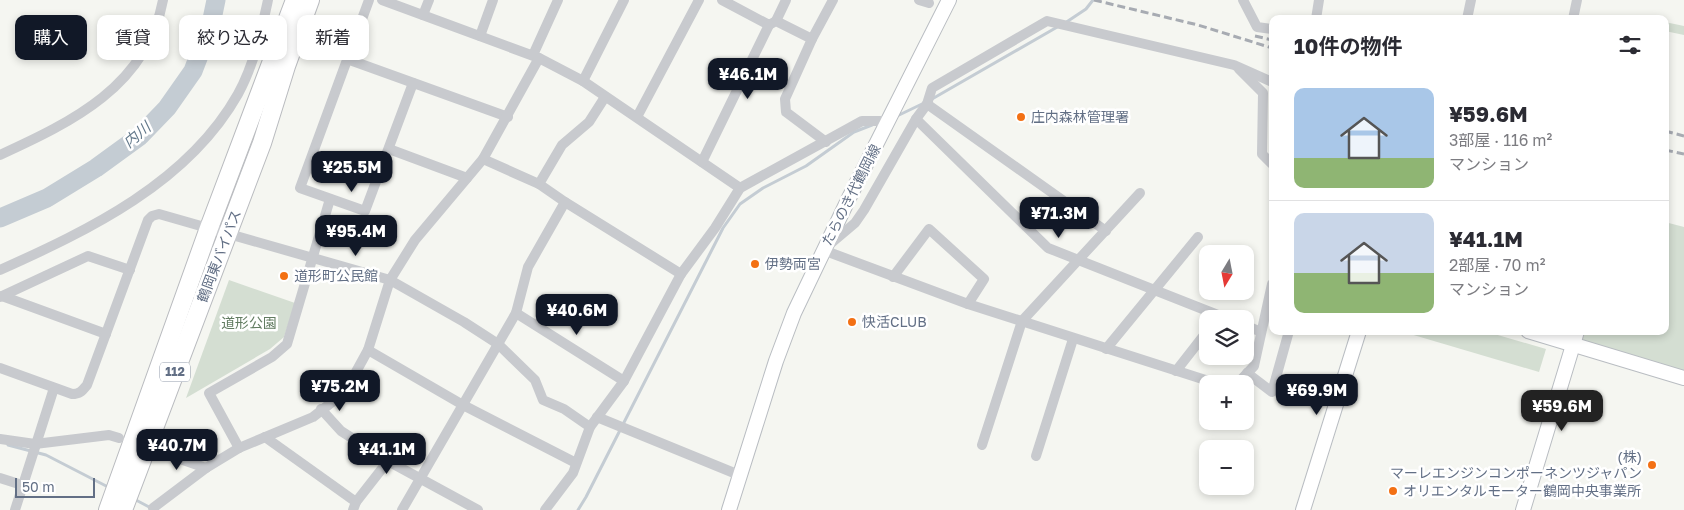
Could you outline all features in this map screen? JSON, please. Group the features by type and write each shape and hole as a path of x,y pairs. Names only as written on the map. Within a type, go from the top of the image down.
{"highway":[{"name":"鶴岡東バイパス","path":"108,510 209,228 295,0"},
{"name":"鶴岡東バイパス","path":"123,510 262,143 286,66 310,0"}],"main road":[{"name":"たらのき代鶴岡線","path":"729,510 779,353 794,313 823,250 948,2"},
{"path":"1304,510 1358,335"},
{"path":"1553,335 1572,338 1684,378"},
{"path":"1523,510 1572,338"}],"street":[{"path":"0,155 36,138 82,112 116,88 133,70 146,49 163,0"},
{"path":"0,270 106,218 163,180 209,137 230,107 248,71 256,49 268,0"},
{"path":"364,15 369,0"},
{"path":"382,0 536,57 583,81 740,188"},
{"path":"423,15 429,0"},
{"path":"480,36 493,0"},
{"path":"154,510 153,508 206,468 239,448 313,417 345,392 368,350 390,280 415,240 483,159 508,117 536,57 558,0"},
{"path":"583,81 624,0"},
{"path":"637,117 699,0"},
{"path":"722,0 812,39"},
{"path":"702,162 772,23 786,0"},
{"path":"826,142 786,112 785,99 832,0"},
{"path":"1243,0 1258,27 1269,29"},
{"path":"1317,15 1319,0"},
{"path":"1469,15 1471,0"},
{"path":"1574,15 1577,0"},
{"path":"1199,378 968,304 823,250 856,223 916,119 927,104 932,88 1047,21 1234,65 1269,81"},
{"path":"348,60 300,188 330,199 365,211 413,83"},
{"path":"351,60 508,117"},
{"path":"1234,65 1263,93 1262,154 1269,161"},
{"path":"539,184 562,146 588,122 605,97"},
{"path":"927,104 1106,231"},
{"path":"916,119 1048,248 1202,310"},
{"path":"545,510 573,473 590,427 624,381 681,274 715,228 740,188 862,121 889,122"},
{"path":"389,149 467,178"},
{"path":"483,159 539,184 681,274"},
{"path":"982,445 1022,321 1140,194"},
{"path":"239,448 209,393 272,357 287,344 330,199"},
{"path":"402,510 516,313 528,267 565,202"},
{"path":"0,368 72,394 82,392 87,385 148,220 152,216 159,214 390,280 464,322 498,344 535,380 543,400 564,409 590,427"},
{"path":"893,277 929,229 984,278 968,304"},
{"path":"1106,349 1198,237"},
{"path":"1,296 88,256 130,270"},
{"path":"1,296 106,334"},
{"path":"1269,297 1254,366 1247,373 1272,392 1288,335"},
{"path":"516,313 624,381"},
{"path":"1254,329 1261,332"},
{"path":"1036,456 1073,339"},
{"path":"1176,371 1199,342"},
{"path":"368,350 463,406 576,464"},
{"path":"14,510 54,388"},
{"path":"321,410 341,431 388,461 478,510"},
{"path":"597,417 739,475"},
{"path":"0,439 35,444 109,435 119,438"},
{"path":"265,437 354,506 388,461"},
{"path":"157,451 206,468"},
{"path":"0,478 22,485"}],"green space":[{"path":"1669,23 1684,26 1684,35 1669,32"},
{"path":"1669,223 1684,227 1684,373 1582,341 1584,335 1669,335"},
{"name":"道形公園","path":"229,280 295,303 284,337 270,349 186,398"},
{"path":"1414,335 1498,335 1546,349 1539,372"}],"waterway":[{"name":"内川","path":"0,218 47,198 96,168 140,136 167,108 193,71 211,24 216,0"},
{"path":"1065,23 1086,9 1093,0"},
{"path":"932,99 1059,26"},
{"path":"897,116 922,104"},
{"path":"578,510 723,228 740,204 763,188 806,166 854,132 872,125"},
{"path":"8,445 46,455 110,488"},
{"path":"134,499 151,508"}],"railway":[{"path":"1094,0 1198,25 1269,47"},
{"path":"1255,36 1269,39"},
{"path":"1669,132 1684,136"},
{"path":"1669,151 1684,154"}],"place":[{"name":"庄内森林管理署","path":"1021,117"},
{"name":"伊勢両宮","path":"755,264"},
{"name":"道形町公民館","path":"284,276"},
{"name":"快活CLUB","path":"852,322"},
{"name":"(株) マーレエンジンコンポーネンツジャパン","path":"1652,465"},
{"name":"オリエンタルモーター鶴岡中央事業所","path":"1393,491"}]}
